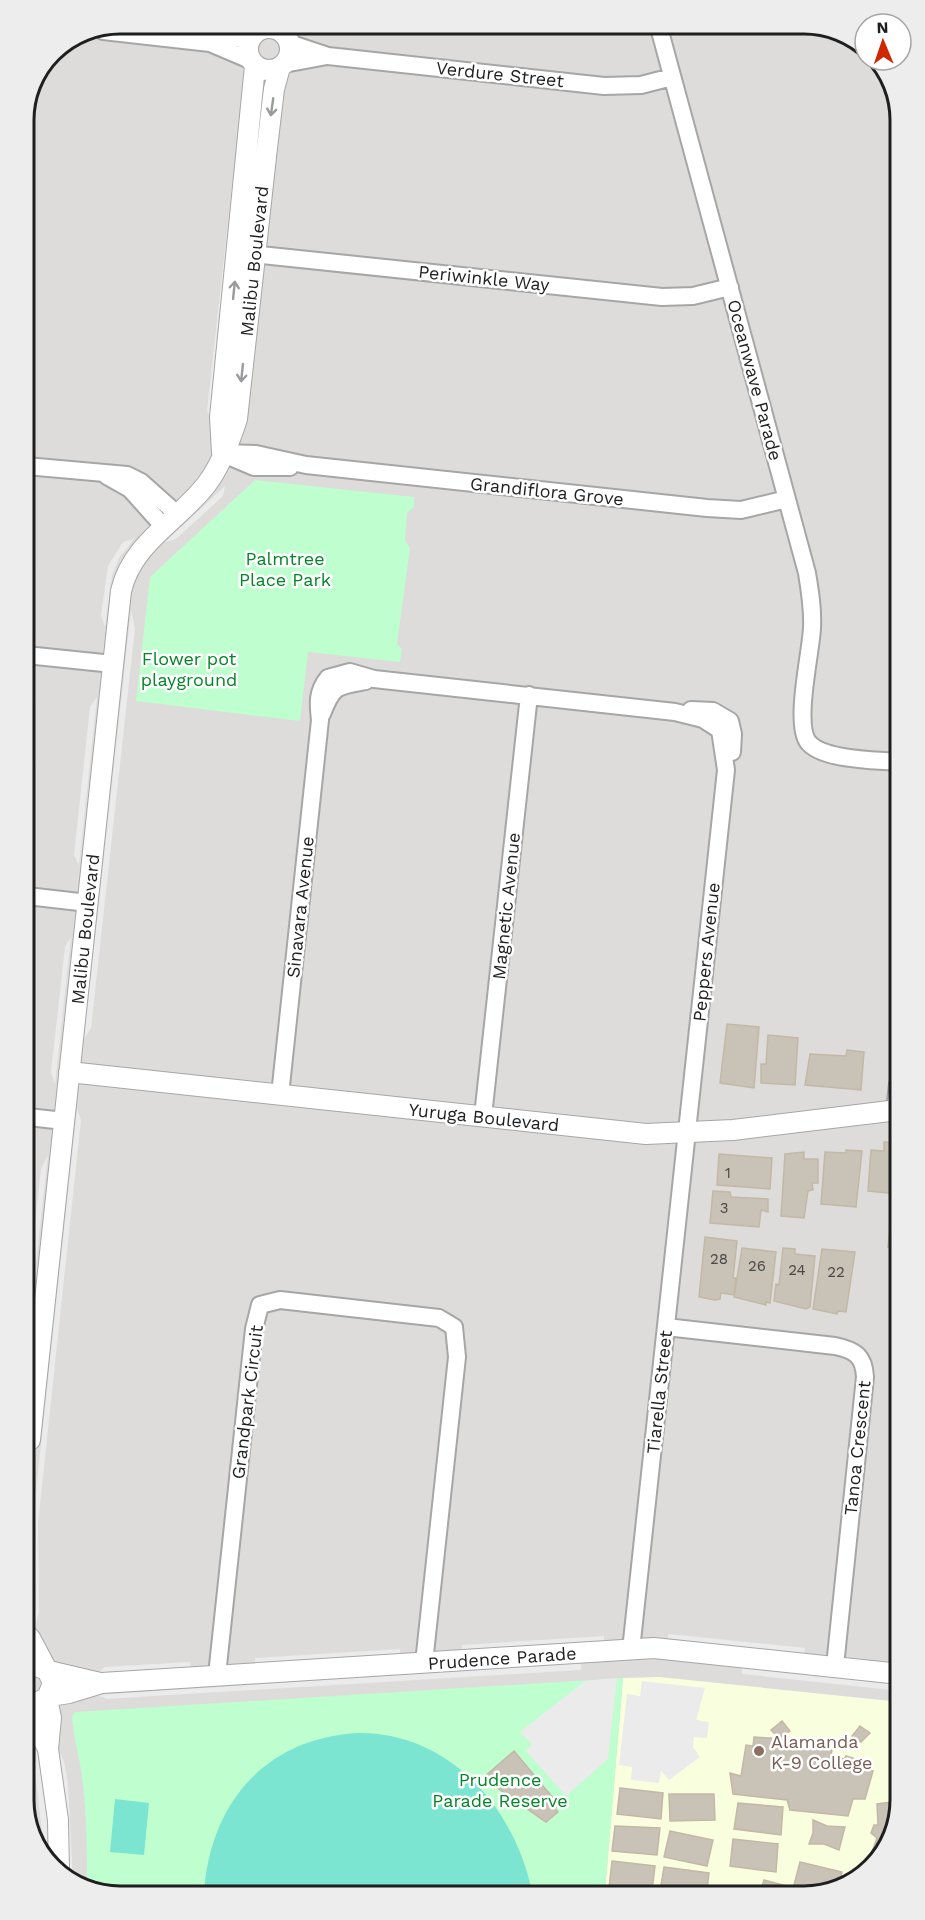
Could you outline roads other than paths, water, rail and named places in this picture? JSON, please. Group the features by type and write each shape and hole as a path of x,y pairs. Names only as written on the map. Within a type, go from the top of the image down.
{"street":[{"path":"131,34 210,43 268,70 282,66 289,54 286,35"},
{"path":"210,43 244,34"},
{"path":"253,63 248,48 254,34"},
{"name":"Verdure Street","path":"286,35 328,56"},
{"name":"Oceanwave Parade","path":"661,35 807,573 812,612 803,716 807,741 817,749 845,757 890,761"},
{"name":"Verdure Street","path":"282,66 328,56 604,86 641,85 672,76"},
{"name":"Malibu Boulevard","path":"246,253 253,63"},
{"name":"Malibu Boulevard","path":"34,1346 36,1308 64,1121 120,602 128,570 141,549 207,484 222,453 220,417 274,89 282,66"},
{"name":"Periwinkle Way","path":"246,253 662,297 693,296 730,287"},
{"name":"Grandiflora Grove","path":"222,453 238,462 254,467 306,465 707,508 741,510 787,499"},
{"path":"35,467 105,474 130,489 170,521"},
{"path":"35,656 113,664"},
{"name":"Sinavara Avenue","path":"280,1095 320,720 318,693 350,672 374,679 529,695"},
{"name":"Peppers Avenue","path":"529,695 675,712 725,726 726,770 687,1134"},
{"name":"Magnetic Avenue","path":"483,1116 529,695"},
{"path":"35,897 88,903"},
{"name":"Yuruga Boulevard","path":"69,1072 641,1134 687,1134 890,1112"},
{"path":"34,1118 64,1121"},
{"name":"Tiarella Street","path":"631,1650 687,1134"},
{"name":"Grandpark Circuit","path":"217,1675 254,1329 260,1305 280,1299 439,1318 454,1327 457,1357 424,1663"},
{"name":"Tanoa Crescent","path":"666,1327 835,1346 853,1351 861,1358 865,1370 865,1386 835,1666"},
{"path":"34,1648 42,1668 53,1683 43,1700 51,1718 48,1749 58,1820 59,1859"},
{"name":"Prudence Parade","path":"43,1700 102,1683 631,1650 667,1649 890,1673"},
{"name":"Prudence Parade","path":"42,1668 102,1683"},
{"path":"34,1722 48,1749"}],"place":[{"name":"Alamanda K-9 College","path":"759,1751"}],"park label":[{"name":"Palmtree Place Park","path":"285,568"},
{"name":"Flower pot playground","path":"189,668"},
{"name":"Prudence Parade Reserve","path":"500,1789"}]}
